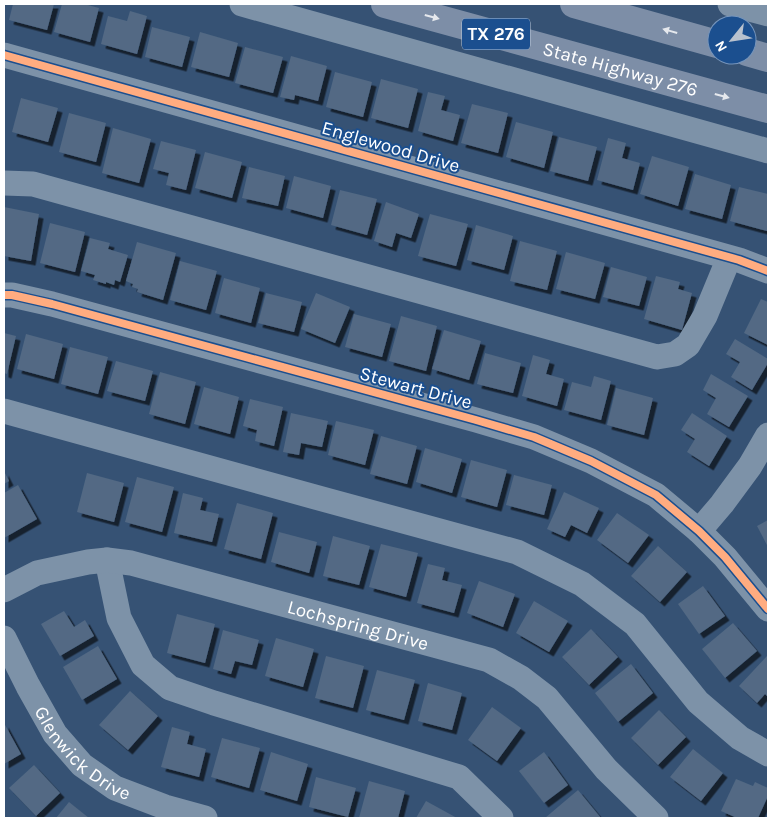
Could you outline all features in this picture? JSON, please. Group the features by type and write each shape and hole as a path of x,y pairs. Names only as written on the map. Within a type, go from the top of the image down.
{"main road":[{"name":"State Highway 276","path":"385,4 768,109"},
{"path":"574,4 707,41"}],"street":[{"path":"242,4 768,151"},
{"path":"730,4 768,14"},
{"name":"Englewood Drive","path":"4,55 729,258 768,271"},
{"path":"4,183 33,184 657,357 675,354 688,345 705,316 729,258"},
{"name":"Stewart Drive","path":"4,295 52,304 534,437 592,461 656,495 724,556 768,609"},
{"path":"4,411 518,552 582,584 635,624 698,702 740,738 768,754"},
{"path":"699,532 750,466 768,435"},
{"path":"107,560 119,618 143,665 170,688 459,777 501,818"},
{"name":"Lochspring Drive","path":"4,590 37,573 88,562 107,560 131,563 489,660 521,678 546,698 606,769 656,818"},
{"name":"Glenwick Drive","path":"4,638 55,734 82,765 116,788 165,807 205,818"}],"building":[{"path":"13,4 54,4 47,30 9,20"},
{"path":"62,4 84,4 99,8 90,42 54,32"},
{"path":"130,11 147,16 137,54 101,44 108,16 127,21"},
{"path":"152,27 190,37 182,67 145,57"},
{"path":"200,32 238,43 229,77 191,67"},
{"path":"245,47 283,57 273,93 235,83"},
{"path":"291,56 327,66 318,101 295,95 294,100 280,97"},
{"path":"335,72 372,82 363,117 326,107"},
{"path":"381,79 418,89 408,128 371,118"},
{"path":"428,92 445,96 441,110 460,115 453,141 418,131"},
{"path":"21,98 58,108 48,142 12,132"},
{"path":"472,104 508,113 498,153 461,143"},
{"path":"69,113 106,123 96,162 59,152"},
{"path":"516,122 553,132 544,168 506,157"},
{"path":"113,128 151,139 139,183 102,173"},
{"path":"559,137 597,147 588,181 550,171"},
{"path":"608,138 626,143 622,158 640,163 633,190 597,180"},
{"path":"161,141 196,150 186,190 166,185 169,173 153,169"},
{"path":"205,152 242,162 232,198 195,188"},
{"path":"652,156 689,167 678,206 640,194"},
{"path":"249,167 285,176 278,206 242,198"},
{"path":"695,174 731,185 722,219 685,209"},
{"path":"294,176 331,186 323,218 286,208"},
{"path":"739,187 768,194 767,231 730,221"},
{"path":"340,190 377,199 367,235 331,225"},
{"path":"386,202 419,214 411,238 396,233 392,247 374,241"},
{"path":"4,207 39,214 31,261 4,256"},
{"path":"430,214 468,224 456,266 418,256"},
{"path":"50,223 85,232 75,272 40,263"},
{"path":"476,225 513,236 504,270 467,260"},
{"path":"90,238 110,243 108,249 128,255 120,282 115,280 114,285 106,282 106,284 93,280 95,275 81,271"},
{"path":"520,241 557,251 547,290 510,281"},
{"path":"137,242 176,253 163,300 137,292 138,289 132,287 133,284 126,281"},
{"path":"566,252 605,263 595,299 556,289"},
{"path":"180,261 217,271 206,310 170,300"},
{"path":"611,267 647,277 639,306 603,297"},
{"path":"656,276 680,282 678,289 692,293 682,330 644,319"},
{"path":"224,278 260,288 251,323 215,313"},
{"path":"266,293 302,302 294,332 258,323"},
{"path":"316,293 350,307 335,343 301,329"},
{"path":"761,299 768,302 768,345 744,333"},
{"path":"354,314 391,324 382,357 345,347"},
{"path":"401,316 437,326 426,371 389,361"},
{"path":"444,330 481,341 469,380 432,369"},
{"path":"4,333 16,336 7,374 4,373"},
{"path":"26,334 63,344 54,379 17,369"},
{"path":"735,339 768,359 768,363 752,390 731,377 740,362 726,354"},
{"path":"70,347 108,357 98,394 61,384"},
{"path":"485,353 521,363 513,393 477,384"},
{"path":"533,355 550,360 546,374 564,379 557,406 522,396"},
{"path":"116,361 153,371 145,401 107,391"},
{"path":"160,372 196,382 185,424 149,414"},
{"path":"711,374 748,396 729,427 707,414 716,398 703,390"},
{"path":"594,376 611,381 601,420 564,410 572,382 591,387"},
{"path":"204,387 239,397 230,434 194,424"},
{"path":"616,388 653,398 644,435 607,425"},
{"path":"250,399 283,407 274,446 255,441 257,430 243,426"},
{"path":"291,413 328,421 322,447 301,443 299,455 283,452"},
{"path":"692,413 727,436 709,466 687,452 695,439 681,430"},
{"path":"336,421 374,430 365,465 328,455"},
{"path":"381,436 417,446 407,484 370,474"},
{"path":"425,448 462,459 452,493 416,482"},
{"path":"471,460 507,470 497,507 461,497"},
{"path":"4,471 9,481 4,484"},
{"path":"87,473 124,483 114,522 77,512"},
{"path":"514,475 552,485 544,515 506,505"},
{"path":"137,477 174,487 162,532 125,522"},
{"path":"18,485 37,519 4,538 4,493"},
{"path":"564,492 599,508 587,533 571,525 565,537 547,529"},
{"path":"183,493 203,498 200,510 219,514 212,542 174,533"},
{"path":"237,503 273,513 261,559 224,549"},
{"path":"617,513 649,535 628,563 597,540"},
{"path":"768,520 768,547 757,526"},
{"path":"279,532 317,542 309,573 271,562"},
{"path":"333,536 370,546 359,585 323,576"},
{"path":"381,544 418,553 406,597 369,587"},
{"path":"658,546 687,572 660,602 631,576"},
{"path":"428,564 445,568 442,580 462,585 454,613 417,603"},
{"path":"479,581 515,594 503,627 467,613"},
{"path":"703,586 725,616 699,634 678,604"},
{"path":"534,601 568,621 549,652 516,633"},
{"path":"64,611 74,627 85,620 94,636 60,656 41,624"},
{"path":"177,614 215,624 205,663 167,653"},
{"path":"733,623 757,651 725,678 702,649"},
{"path":"591,629 618,657 589,685 562,657"},
{"path":"223,630 259,640 252,665 235,661 231,674 213,669"},
{"path":"276,638 314,649 303,687 265,676"},
{"path":"98,646 117,679 82,700 63,667"},
{"path":"326,656 364,666 353,708 315,698"},
{"path":"767,656 768,697 765,694 757,703 739,686"},
{"path":"631,664 653,693 618,722 595,693"},
{"path":"377,670 415,680 404,720 366,710"},
{"path":"428,683 462,693 452,730 418,721"},
{"path":"130,691 158,716 128,750 99,725"},
{"path":"492,707 521,728 497,761 468,740"},
{"path":"659,710 686,737 658,765 631,738"},
{"path":"4,723 21,754 4,764"},
{"path":"172,727 190,732 187,744 206,749 199,777 161,767"},
{"path":"222,738 260,748 249,788 211,777"},
{"path":"693,749 723,773 701,801 670,777"},
{"path":"271,752 308,764 297,801 260,790"},
{"path":"544,752 568,785 544,803 519,771"},
{"path":"34,765 60,793 36,816 9,788"},
{"path":"316,777 356,788 348,817 309,807"},
{"path":"736,779 753,786 755,782 768,788 768,796 758,818 737,818 721,811"},
{"path":"369,781 405,791 398,818 359,818"},
{"path":"578,790 601,818 545,818"},
{"path":"426,801 457,818 416,818"},
{"path":"69,802 89,818 56,818"}],"cycle path":[{"path":"4,55 739,260 768,271"},
{"path":"4,295 52,304 534,437 591,461 656,495 699,531 725,557 768,609"}]}
